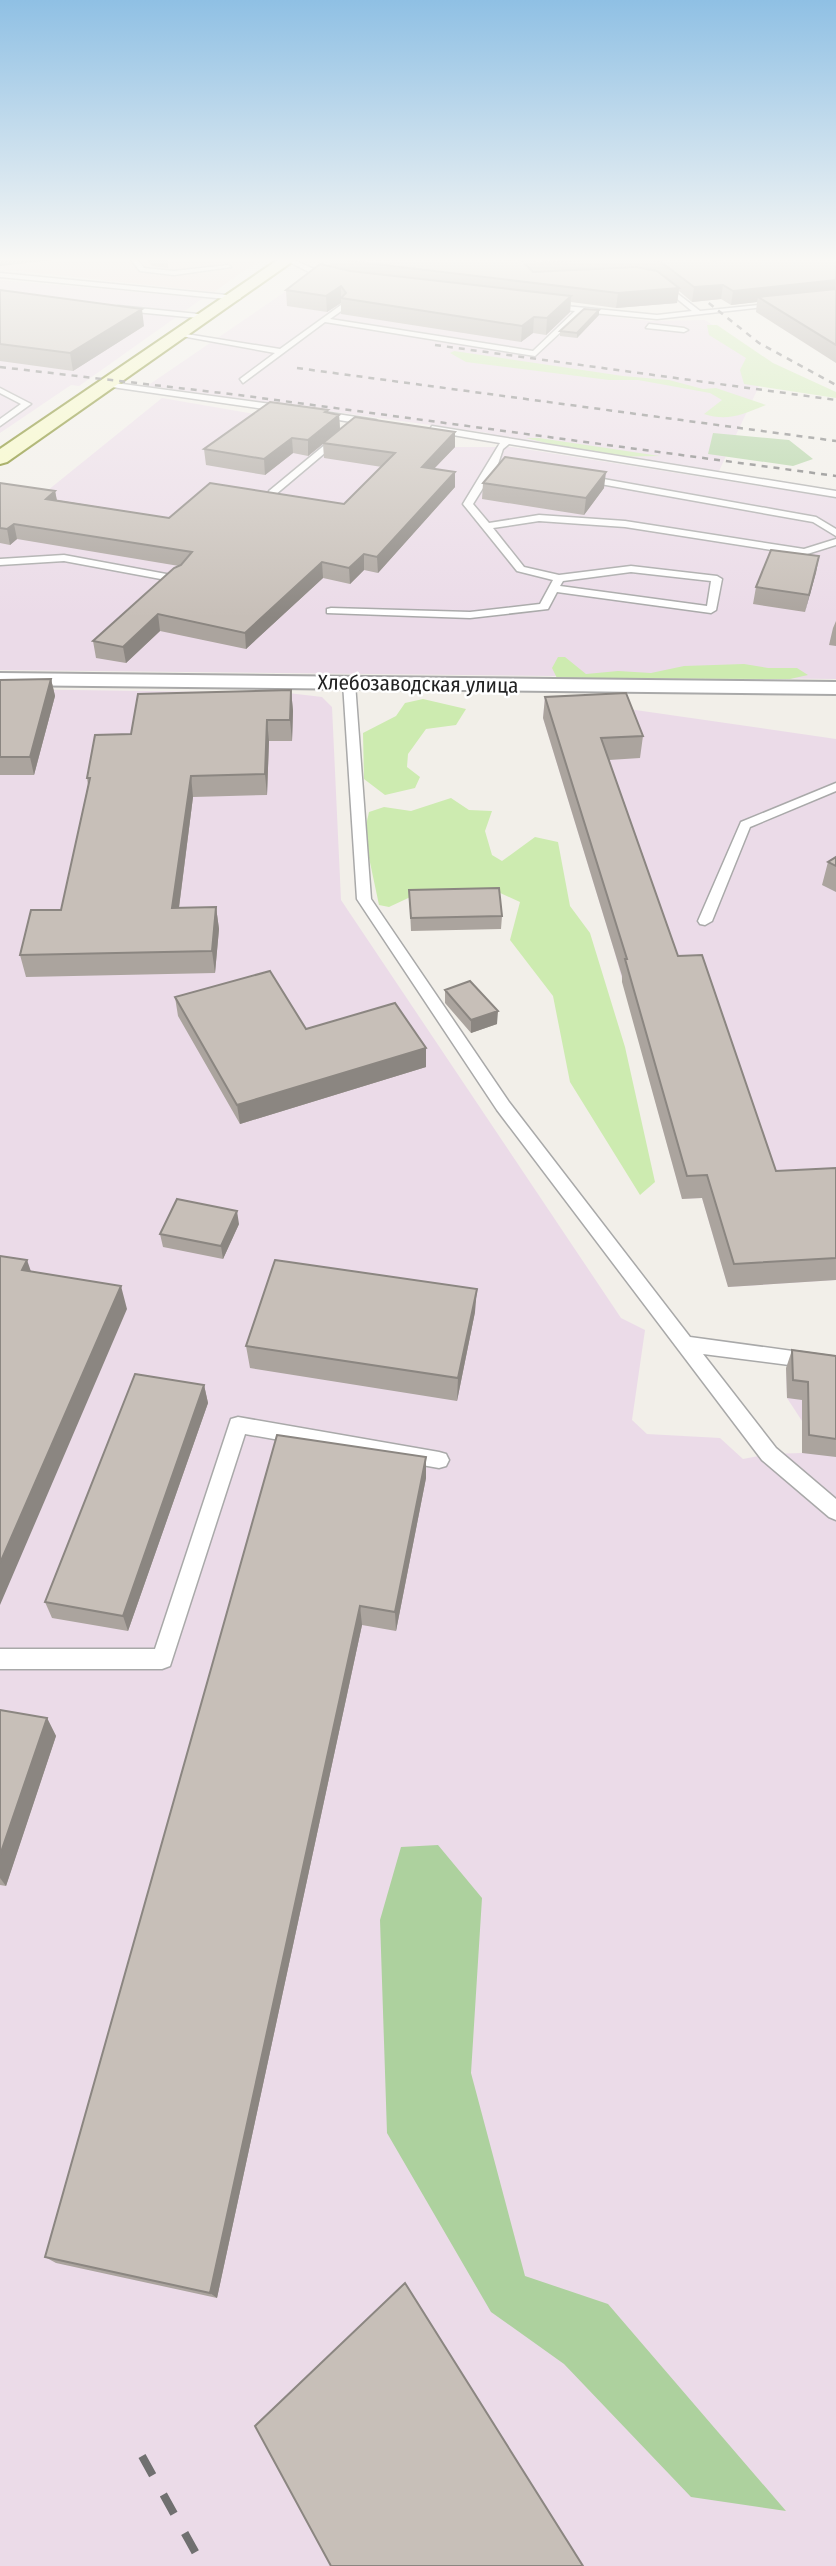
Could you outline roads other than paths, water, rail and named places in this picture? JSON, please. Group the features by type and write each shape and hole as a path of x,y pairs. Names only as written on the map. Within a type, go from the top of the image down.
{"main road":[{"path":"0,458 116,379"}],"street":[{"name":"Хлебозаводская улица","path":"0,680 836,688"}],"lane":[{"path":"108,384 294,411"},
{"path":"0,423 27,404 1,391"},
{"path":"307,412 388,424"},
{"path":"272,492 360,421"},
{"path":"415,427 485,436 506,443 836,494"},
{"path":"506,443 499,448 494,464 468,504 521,569 559,578 631,569 716,579 711,610 553,589"},
{"path":"494,464 508,466"},
{"path":"574,477 771,510 816,520 836,533"},
{"path":"488,526 539,518 625,524 804,552 836,542"},
{"path":"0,562 64,558 177,579"},
{"path":"331,611 470,615 544,607 559,578"},
{"path":"349,683 364,899 503,1106 769,1454 836,1511"},
{"path":"705,921 745,825 836,786"},
{"path":"685,1344 836,1364"},
{"path":"0,1659 162,1659 237,1425 439,1460"}],"railway":[{"path":"100,379 836,476"},
{"path":"376,379 836,441"},
{"path":"681,379 836,400"},
{"path":"825,379 836,385"},
{"path":"142,2456 203,2566"}]}
